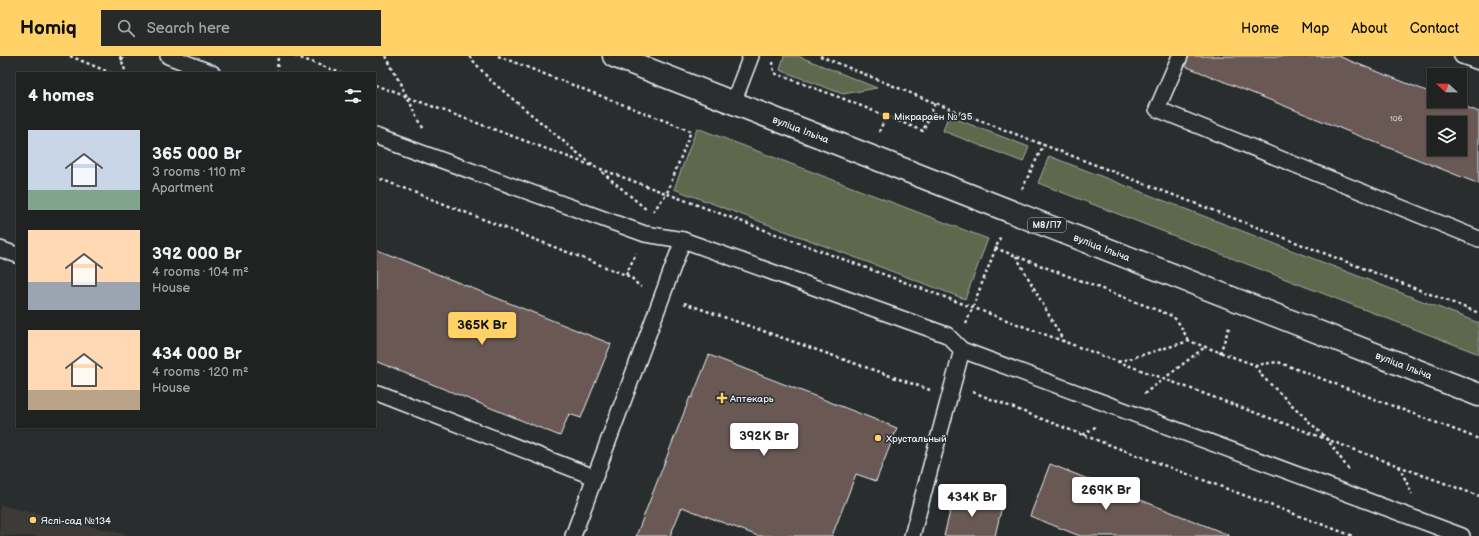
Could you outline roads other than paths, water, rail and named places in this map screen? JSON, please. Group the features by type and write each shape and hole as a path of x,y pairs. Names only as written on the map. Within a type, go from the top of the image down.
{"main road":[{"name":"вуліца Ільіча","path":"614,56 1479,395"}],"lane":[{"path":"168,56 209,72"},
{"path":"733,103 751,56"},
{"path":"1180,56 1157,109 1479,239"},
{"path":"1462,56 1479,62"},
{"path":"376,136 645,234 683,240 947,335 962,350 1462,536"},
{"path":"573,536 594,476 683,240"},
{"path":"0,249 16,255"},
{"path":"912,536 962,350"},
{"path":"376,392 594,476"}],"place":[{"name":"Мікрараён № 35","path":"886,116"},
{"name":"Аптекарь","path":"722,398"},
{"name":"Хрустальный","path":"878,438"},
{"name":"Яслі-сад №134","path":"33,520"}]}
